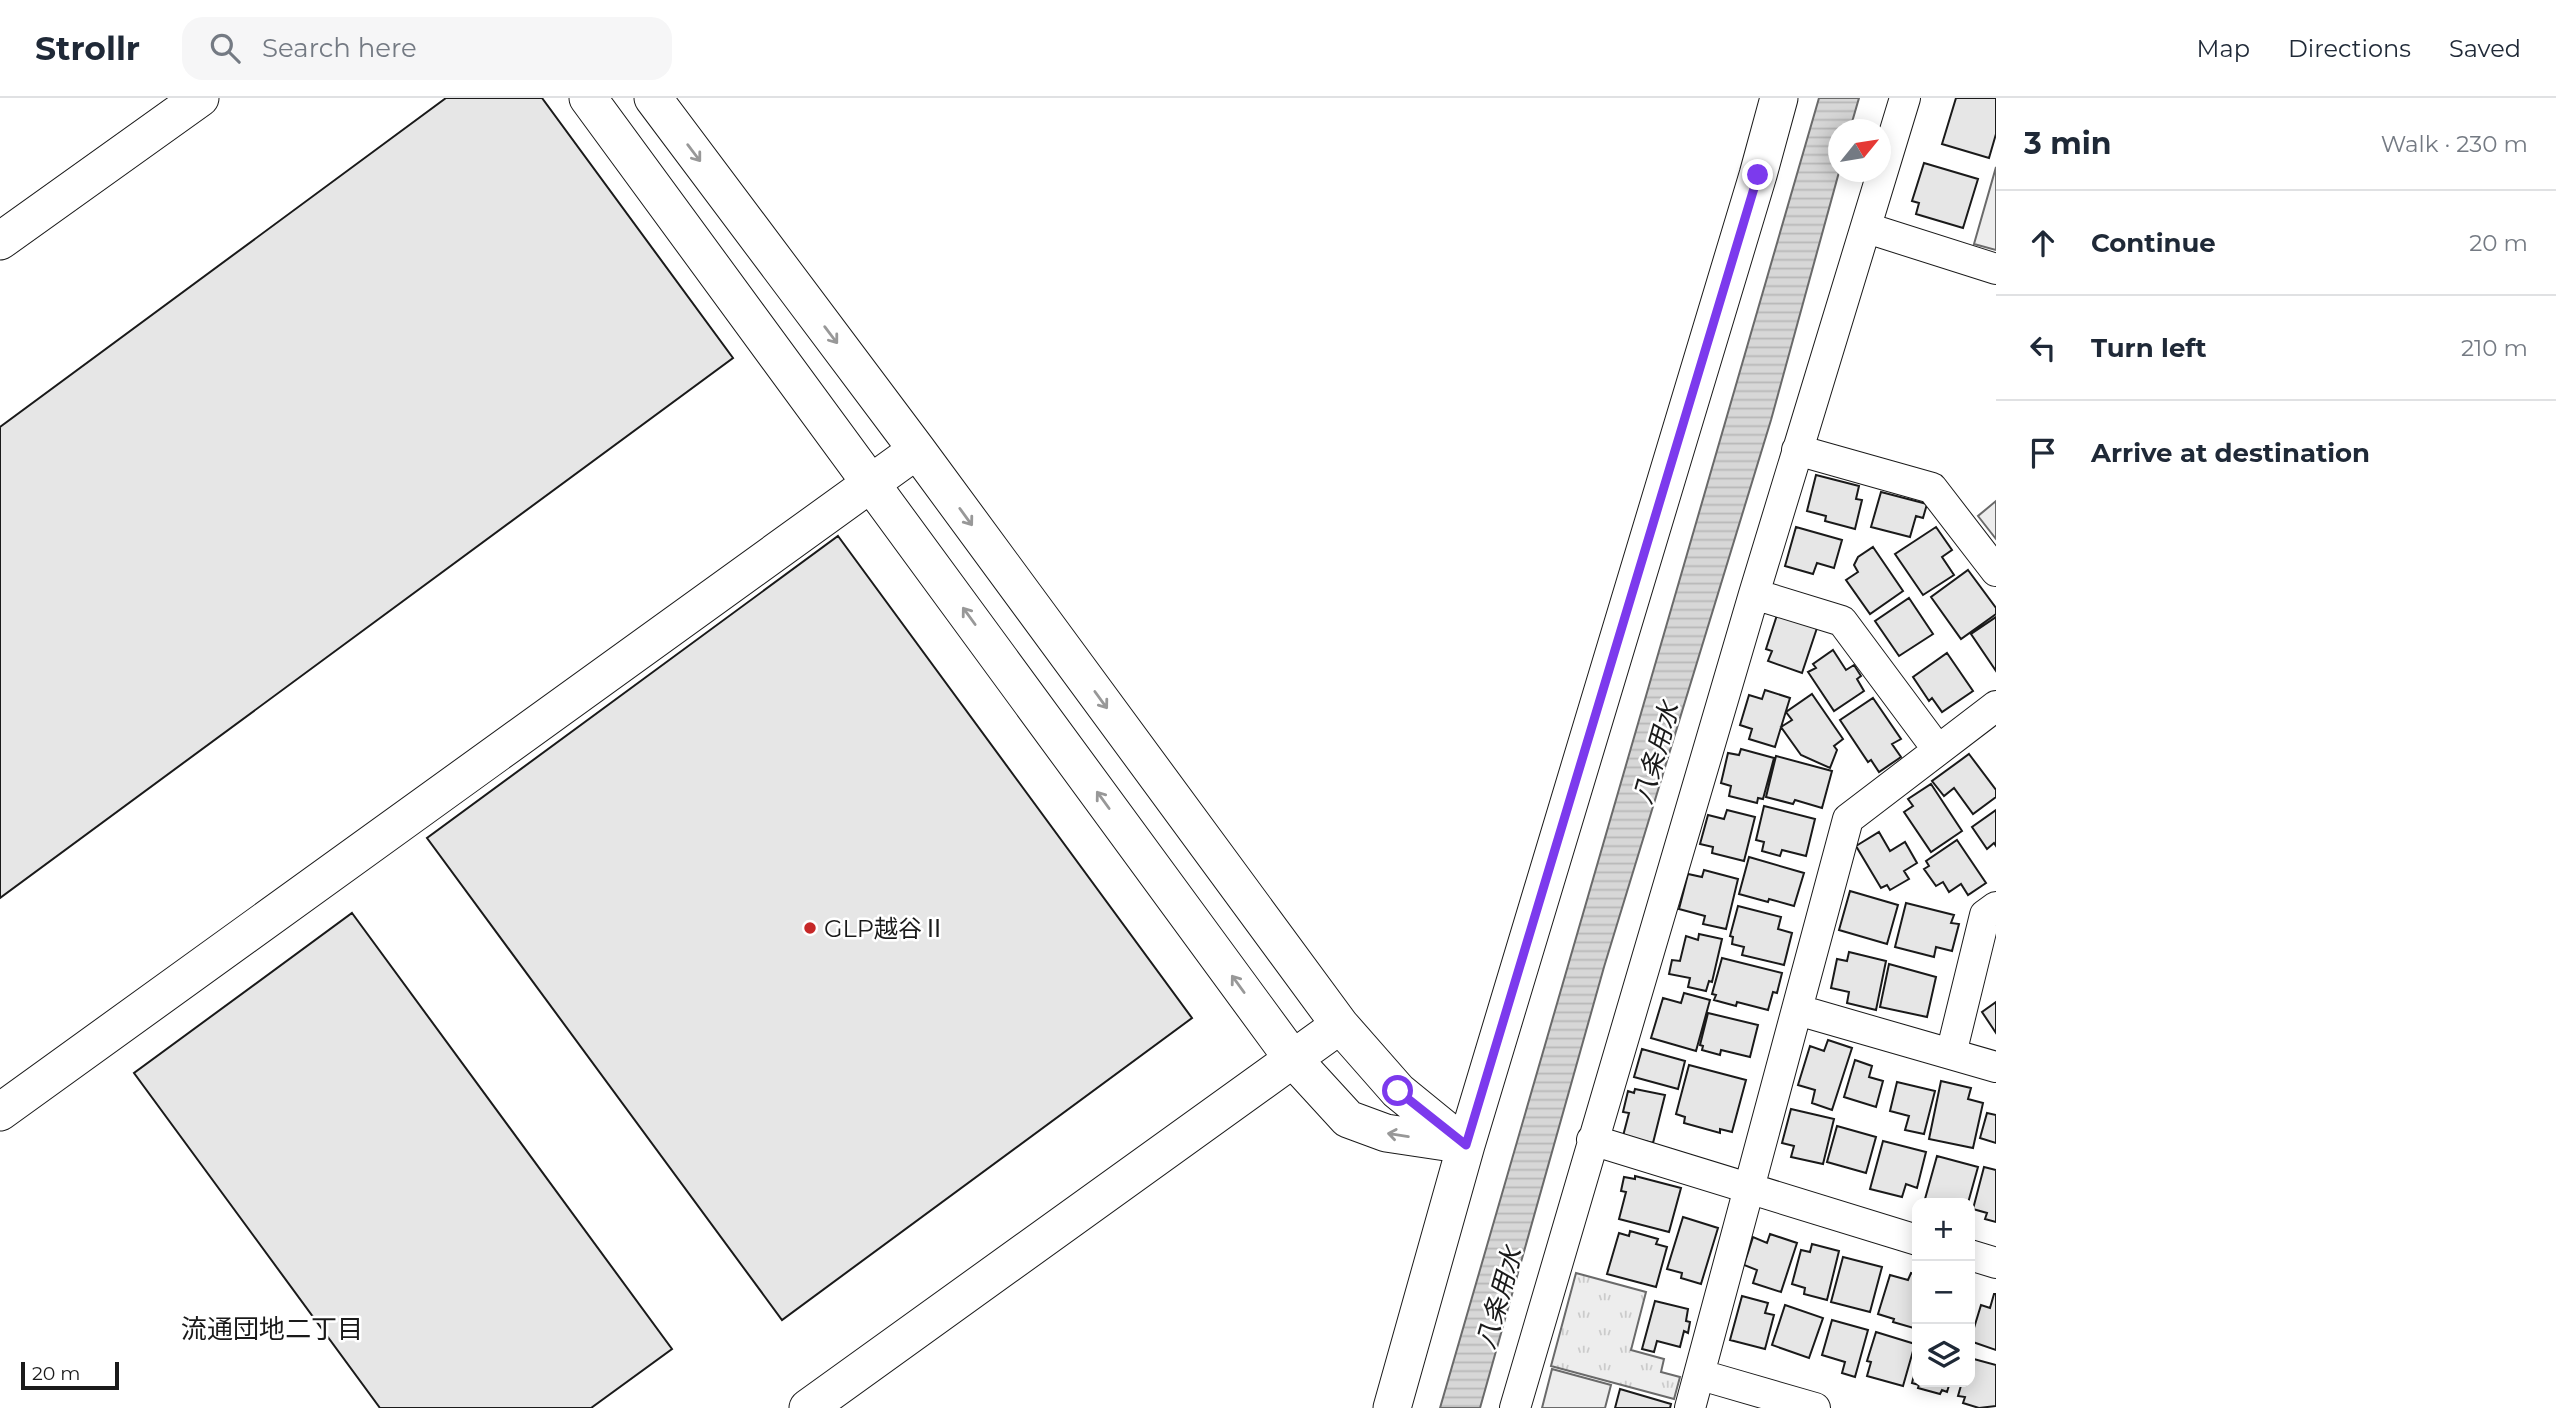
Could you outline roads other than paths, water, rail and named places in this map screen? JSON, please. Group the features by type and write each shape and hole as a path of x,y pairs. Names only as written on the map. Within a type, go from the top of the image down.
{"street":[{"path":"0,241 200,98"},
{"path":"588,98 1293,1059 1348,1119 1386,1133 1466,1145"},
{"path":"653,98 1340,1025 1398,1091 1466,1145"},
{"path":"1392,1408 1466,1145 1779,98"},
{"path":"1515,1408 1754,594 1905,98"},
{"path":"1867,228 1996,269"},
{"path":"0,1112 916,450"},
{"path":"1797,450 1932,488 1996,571"},
{"path":"1754,594 1842,621 1938,750"},
{"path":"1690,1408 1848,819 1996,706"},
{"path":"1951,1054 1985,915 1996,907"},
{"path":"1798,1010 1996,1067"},
{"path":"808,1408 1340,1025"},
{"path":"1592,1140 1912,1239"},
{"path":"1975,1257 1996,1263"},
{"path":"1701,1375 1815,1408"}],"water":[{"name":"八条用水","path":"1819,98 1859,98 1853,119 1828,119 1828,182 1836,182 1771,420 1604,967 1480,1408 1440,1408"}],"place":[{"name":"GLP越谷Ⅱ","path":"810,928"}],"district":[{"name":"流通団地二丁目","path":"272,1329"}]}
